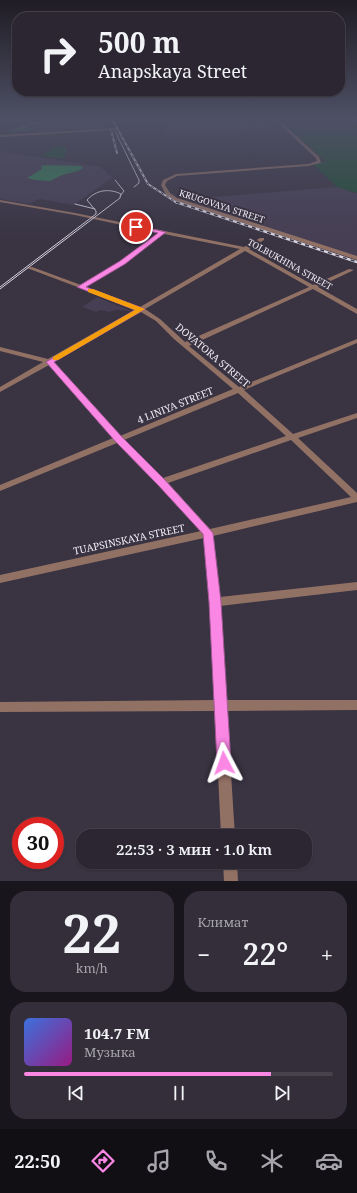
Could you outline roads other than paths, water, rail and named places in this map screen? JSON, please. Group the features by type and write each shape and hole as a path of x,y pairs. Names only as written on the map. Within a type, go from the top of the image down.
{"street":[{"name":"KRUGOVAYA STREET","path":"319,160 319,162 308,165 176,175 165,180 164,185 168,194 175,200 357,258"},
{"name":"TOLBUKHINA STREET","path":"0,201 75,214 245,249 357,312"},
{"path":"80,287 122,262 163,232"},
{"path":"0,390 262,239"},
{"name":"DOVATORA STREET","path":"30,268 141,309 158,320 293,438 357,498"},
{"path":"185,345 312,286 351,270"},
{"name":"4 LINIYA STREET","path":"0,488 357,341"},
{"path":"0,348 50,362 118,439 162,482 208,533 215,602 228,829"},
{"path":"162,482 357,415"},
{"name":"TUAPSINSKAYA STREET","path":"0,580 357,498"},
{"path":"215,602 357,586"},
{"path":"0,707 357,705"},
{"path":"230,869 231,881"}],"tram line":[{"path":"129,160 139,180 139,183 134,187"},
{"path":"115,180 124,191 121,195"},
{"path":"94,209 87,200 94,194 103,191 112,191 121,195"},
{"path":"0,289 120,198 121,195"},
{"path":"75,204 94,209"},
{"path":"0,287 96,214 94,209"}],"railway":[{"path":"135,160 148,184 177,203"},
{"path":"176,202 357,262"}]}
